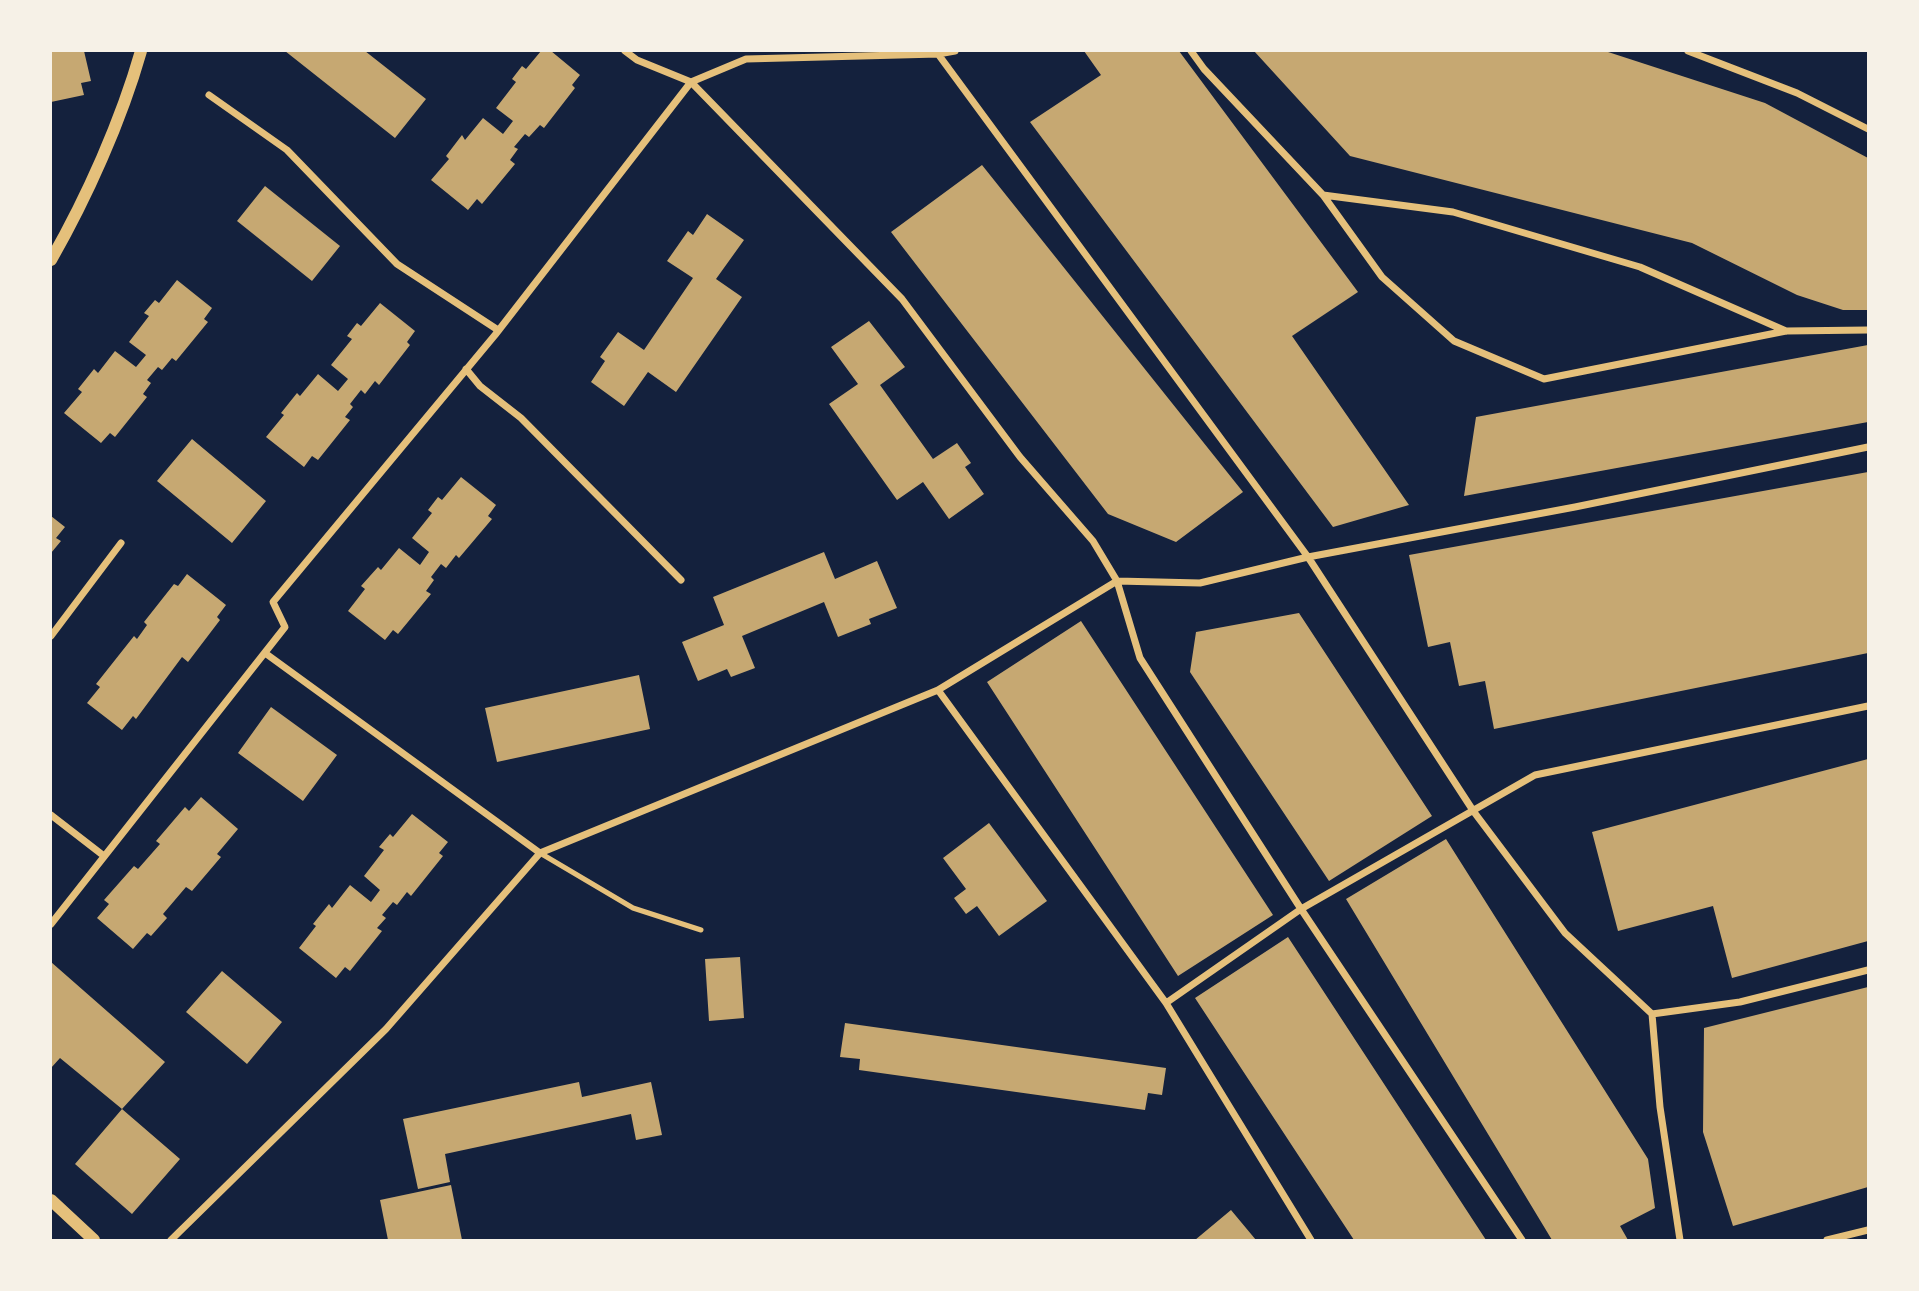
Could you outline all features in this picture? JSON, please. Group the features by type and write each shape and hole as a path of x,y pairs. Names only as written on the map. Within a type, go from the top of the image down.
{"street":[{"path":"51,260 77,215 133,79 141,51"},
{"path":"625,51 637,60 691,82 902,299 1020,457 1093,541 1117,581 1140,658 1301,909 1522,1240"},
{"path":"51,924 285,627 273,602 498,330 691,82 746,59 938,54 955,51"},
{"path":"1191,51 1204,69 1323,195 1382,276 1454,341 1544,379 1786,331 1868,330"},
{"path":"1688,51 1797,93 1868,129"},
{"path":"938,54 1308,557 1474,812 1565,933 1652,1014 1660,1107 1680,1240"},
{"path":"209,95 288,150 397,264 498,330"},
{"path":"1323,195 1453,212 1640,267 1786,331"},
{"path":"466,369 480,386 521,418 681,580"},
{"path":"171,1240 386,1029 540,853 938,690 1117,581 1200,583 1308,557 1868,447"},
{"path":"51,636 121,543"},
{"path":"265,653 540,853"},
{"path":"938,690 1166,1003 1311,1240"},
{"path":"1166,1003 1301,909 1535,775 1868,706"},
{"path":"51,815 104,856"},
{"path":"1652,1014 1740,1002 1868,970"},
{"path":"51,1200 94,1240"},
{"path":"1827,1240 1868,1230"}],"lane":[{"path":"540,853 633,908 701,930"}],"building":[{"path":"51,51 84,51 91,81 81,83 84,95 51,102"},
{"path":"285,51 365,51 426,99 395,138"},
{"path":"541,51 551,51 580,75 572,85 575,88 544,128 540,125 529,137 525,134 514,147 518,149 510,160 515,164 482,204 477,199 468,210 431,180 449,159 446,156 462,135 465,140 483,118 503,134 513,121 496,108 516,82 512,79 522,66 526,69"},
{"path":"1084,51 1179,51 1358,292 1292,336 1409,505 1333,527 1030,122 1101,75"},
{"path":"1254,51 1605,51 1765,103 1868,158 1868,310 1843,310 1797,295 1692,243 1350,156"},
{"path":"982,165 1243,492 1176,542 1108,514 891,232"},
{"path":"265,186 340,246 312,281 237,221"},
{"path":"707,214 744,240 716,279 742,297 676,392 648,372 624,406 591,382 605,361 600,357 618,332 644,350 693,278 667,261 688,231 693,235"},
{"path":"177,280 212,308 204,319 208,322 176,361 172,358 162,370 158,367 147,380 151,383 143,394 147,397 115,437 110,433 101,443 64,413 82,392 78,389 94,369 98,373 115,351 136,367 146,355 129,342 149,316 144,313 155,300 159,303"},
{"path":"380,303 415,331 407,342 410,345 379,385 375,381 365,394 361,390 350,404 353,407 345,417 350,420 318,460 312,456 304,467 266,437 297,393 300,396 318,374 338,391 348,379 331,365 352,339 347,336 357,323 361,326"},
{"path":"869,321 905,367 880,385 933,459 957,443 971,463 965,467 984,494 949,519 923,482 897,500 829,404 858,384 831,347"},
{"path":"1868,345 1868,422 1464,496 1476,417"},
{"path":"192,439 266,501 232,543 157,481"},
{"path":"1868,472 1868,653 1494,729 1485,681 1459,686 1450,642 1428,647 1409,555"},
{"path":"461,477 496,505 488,516 492,519 459,558 456,555 446,568 441,564 431,577 434,580 426,591 431,594 398,634 393,630 385,640 348,611 365,589 361,586 378,567 381,570 399,548 420,565 429,552 412,538 432,513 428,510 438,497 442,500"},
{"path":"51,516 65,527 56,538 61,541 51,553"},
{"path":"824,552 835,579 877,561 897,608 869,619 871,624 838,637 824,602 742,636 755,668 731,677 727,669 698,681 682,642 724,625 713,597"},
{"path":"187,574 226,605 217,617 220,620 188,662 182,657 136,719 133,716 122,730 87,703 100,687 96,684 134,636 137,639 147,625 144,622 174,584 178,586"},
{"path":"1299,613 1432,816 1329,881 1190,672 1196,632"},
{"path":"1081,621 1273,915 1178,976 987,682"},
{"path":"639,675 650,729 497,762 485,708"},
{"path":"271,707 337,755 303,801 238,753"},
{"path":"1868,759 1868,941 1732,978 1713,906 1618,931 1592,832"},
{"path":"201,797 238,829 217,854 221,857 192,891 186,887 163,914 167,918 151,936 147,933 133,949 97,918 109,904 104,900 134,866 138,869 160,844 156,841 185,807 189,811"},
{"path":"412,814 448,842 439,853 443,856 411,896 407,892 397,905 393,902 382,915 386,918 377,928 382,931 350,971 345,967 336,978 299,948 329,904 332,908 350,885 371,902 380,890 364,876 384,850 379,847 390,834 393,837"},
{"path":"989,823 1047,901 999,936 977,906 966,914 954,898 966,889 943,858"},
{"path":"1446,839 1648,1159 1655,1208 1620,1226 1628,1240 1552,1240 1346,899"},
{"path":"1288,937 1486,1240 1354,1240 1195,998"},
{"path":"740,957 744,1018 709,1021 705,959"},
{"path":"51,962 165,1062 122,1109 60,1058 51,1068"},
{"path":"222,971 282,1022 247,1064 186,1012"},
{"path":"1868,987 1868,1187 1733,1226 1703,1132 1704,1028"},
{"path":"845,1023 1166,1068 1162,1095 1148,1093 1145,1110 859,1070 860,1059 840,1057"},
{"path":"579,1082 582,1097 651,1082 662,1135 636,1140 631,1114 445,1154 450,1182 418,1189 403,1119"},
{"path":"122,1109 180,1159 132,1214 75,1164"},
{"path":"451,1185 462,1240 388,1240 380,1200"},
{"path":"1231,1210 1256,1240 1195,1240"}]}
